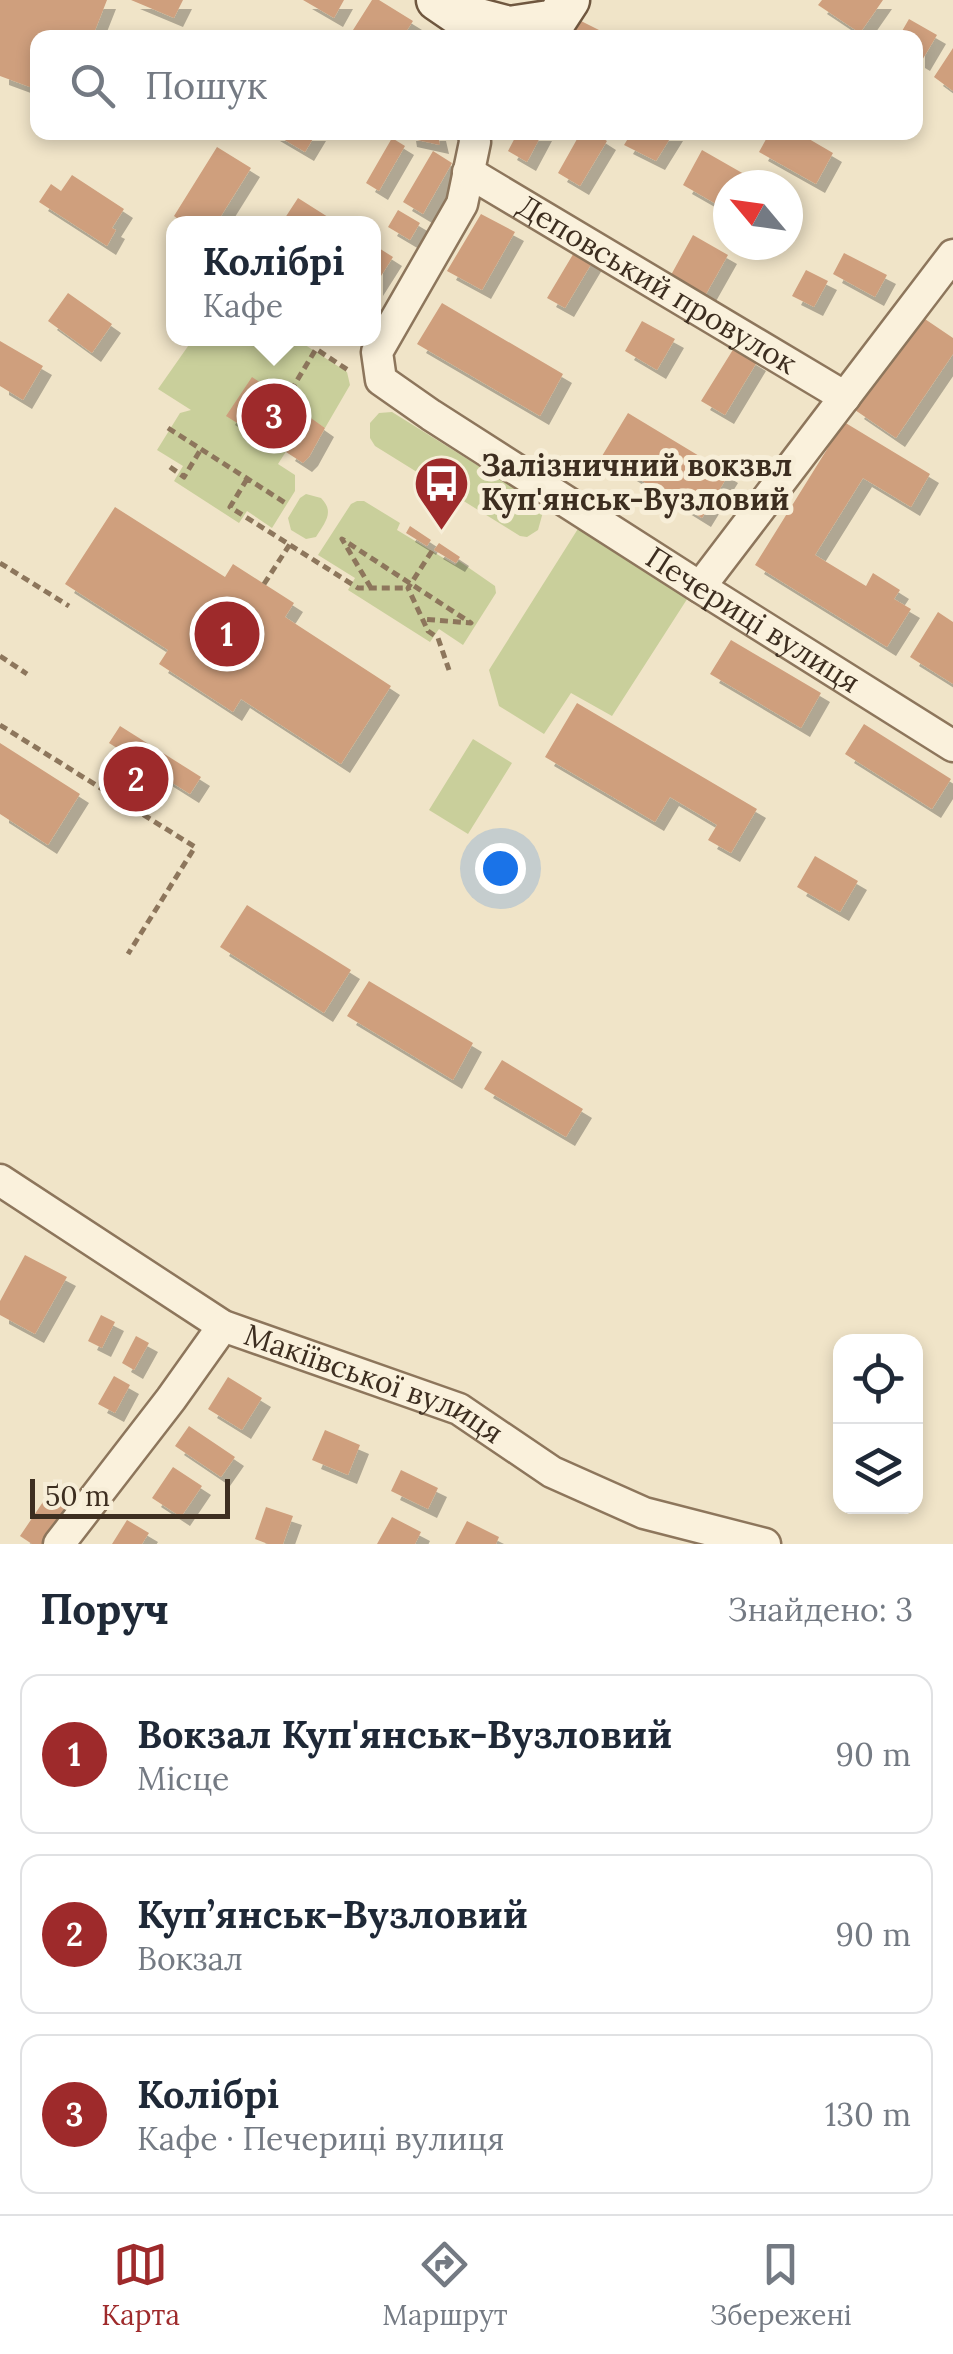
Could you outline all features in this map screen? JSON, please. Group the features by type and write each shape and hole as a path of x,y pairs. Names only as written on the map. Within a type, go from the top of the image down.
{"street":[{"path":"451,17 509,27 556,20 569,0"},
{"name":"Печериці вулиця","path":"381,345 462,204 474,140"},
{"name":"Деповський провулок","path":"468,172 844,397"},
{"path":"700,587 953,255"},
{"name":"Печериці вулиця","path":"380,346 377,352 381,380 430,415 953,746"},
{"name":"Макіївської вулиця","path":"0,1180 223,1326 459,1408 552,1472 644,1513 765,1544"},
{"path":"59,1544 223,1326"}],"path":[{"path":"284,402 316,349 358,376"},
{"path":"168,428 287,504"},
{"path":"170,468 184,476 201,449"},
{"path":"247,479 230,507 358,588 410,586"},
{"path":"371,588 342,539 471,623 422,618"},
{"path":"264,584 290,544"},
{"path":"410,586 432,551"},
{"path":"0,563 69,606"},
{"path":"410,586 428,631 438,638 448,670"},
{"path":"0,656 27,674"},
{"path":"0,725 195,847 128,954"}],"green space":[{"path":"188,346 307,346 347,372 350,385 325,428 308,417 278,464 295,475 295,491 272,528 247,511 239,523 174,481 183,466 157,450 180,413 191,410 158,389"},
{"path":"392,412 535,501 543,512 538,530 527,537 520,536 375,446 370,438 370,423 379,413"},
{"path":"306,494 321,498 328,513 316,537 306,539 291,530 288,518"},
{"path":"364,501 400,523 397,530 455,565 459,561 495,586 496,593 463,645 439,629 430,642 348,590 355,578 318,555 351,504"},
{"path":"581,524 691,593 612,716 571,693 544,734 499,706 489,670"},
{"path":"473,739 512,763 468,834 429,810"}],"building":[{"path":"0,0 107,0 95,30 30,30 30,87 0,76"},
{"path":"131,0 183,0 174,18"},
{"path":"303,0 344,0 334,18"},
{"path":"372,0 379,0 413,21 407,30 353,30"},
{"path":"822,0 883,0 862,30 856,30 818,5"},
{"path":"909,19 937,35 923,59 923,30 903,30"},
{"path":"579,20 599,30 574,30"},
{"path":"953,48 953,91 934,77"},
{"path":"285,140 312,140 305,152"},
{"path":"391,140 405,146 379,191 366,183"},
{"path":"514,140 539,140 527,162 508,151"},
{"path":"577,140 607,141 580,186 558,173"},
{"path":"627,140 669,140 656,161 624,145"},
{"path":"766,140 811,140 833,153 816,184 803,177 803,170 791,170 759,152"},
{"path":"217,147 251,168 221,216 174,216"},
{"path":"702,150 737,170 713,170 713,202 683,185"},
{"path":"433,151 452,163 423,214 403,202"},
{"path":"72,175 124,209 107,246 39,202 51,184 61,191"},
{"path":"298,198 326,216 286,216"},
{"path":"398,210 420,223 410,240 388,227"},
{"path":"481,214 515,232 482,290 447,271"},
{"path":"693,235 713,246 713,260 725,260 706,294 671,275"},
{"path":"381,249 393,257 381,276"},
{"path":"575,251 593,261 565,308 547,298"},
{"path":"844,253 887,275 875,297 833,274"},
{"path":"806,270 828,281 814,307 792,296"},
{"path":"68,293 112,324 92,353 48,321"},
{"path":"442,303 563,374 540,416 417,344"},
{"path":"919,315 953,338 953,354 896,438 855,410"},
{"path":"642,321 675,339 657,370 625,351"},
{"path":"0,341 43,366 23,400 0,386"},
{"path":"734,348 757,362 725,415 701,401"},
{"path":"252,377 267,387 242,426 226,416"},
{"path":"267,397 297,416 280,444 250,425"},
{"path":"628,413 729,474 702,518 602,456"},
{"path":"308,416 325,428 303,463 286,452"},
{"path":"844,422 930,474 911,507 863,478 815,555 866,586 873,573 900,590 894,599 911,609 887,647 755,565"},
{"path":"115,507 225,577 233,564 294,603 285,617 391,686 341,764 241,699 233,712 159,664 168,650 65,584"},
{"path":"410,526 431,540 427,546 406,533"},
{"path":"439,543 460,557 456,563 434,550"},
{"path":"938,612 953,622 953,684 910,657"},
{"path":"731,640 821,693 801,728 710,674"},
{"path":"577,703 757,809 731,853 708,840 717,825 670,797 655,822 545,757"},
{"path":"864,724 951,779 932,809 845,754"},
{"path":"120,726 201,777 190,794 109,743"},
{"path":"0,743 80,794 48,845 0,814"},
{"path":"815,856 858,881 840,912 797,887"},
{"path":"247,905 351,970 324,1013 220,947"},
{"path":"369,981 473,1043 453,1080 347,1016"},
{"path":"502,1060 583,1109 566,1137 484,1089"},
{"path":"25,1255 67,1277 35,1334 0,1315 0,1301"},
{"path":"101,1315 115,1322 102,1348 88,1341"},
{"path":"136,1336 149,1343 134,1370 122,1363"},
{"path":"114,1376 130,1385 115,1413 98,1404"},
{"path":"228,1377 262,1398 242,1430 208,1409"},
{"path":"189,1426 235,1457 221,1477 175,1446"},
{"path":"325,1430 360,1445 348,1475 312,1460"},
{"path":"173,1467 202,1486 181,1517 152,1498"},
{"path":"401,1470 438,1488 428,1509 391,1491"},
{"path":"47,1496 72,1512 50,1544 32,1544 20,1536"},
{"path":"266,1507 293,1516 283,1544 255,1539"},
{"path":"392,1517 421,1532 415,1544 377,1544"},
{"path":"127,1520 149,1533 142,1544 112,1544"},
{"path":"467,1521 499,1537 496,1544 455,1544"}],"place":[{"name":"Колібрі","path":"274,416"},
{"name":"Залізничний вокзвл Куп'янськ-Вузловий","path":"442,532"},
{"name":"Вокзал Куп'янськ-Вузловий","path":"227,634"},
{"name":"Куп’янськ-Вузловий","path":"136,779"}]}
